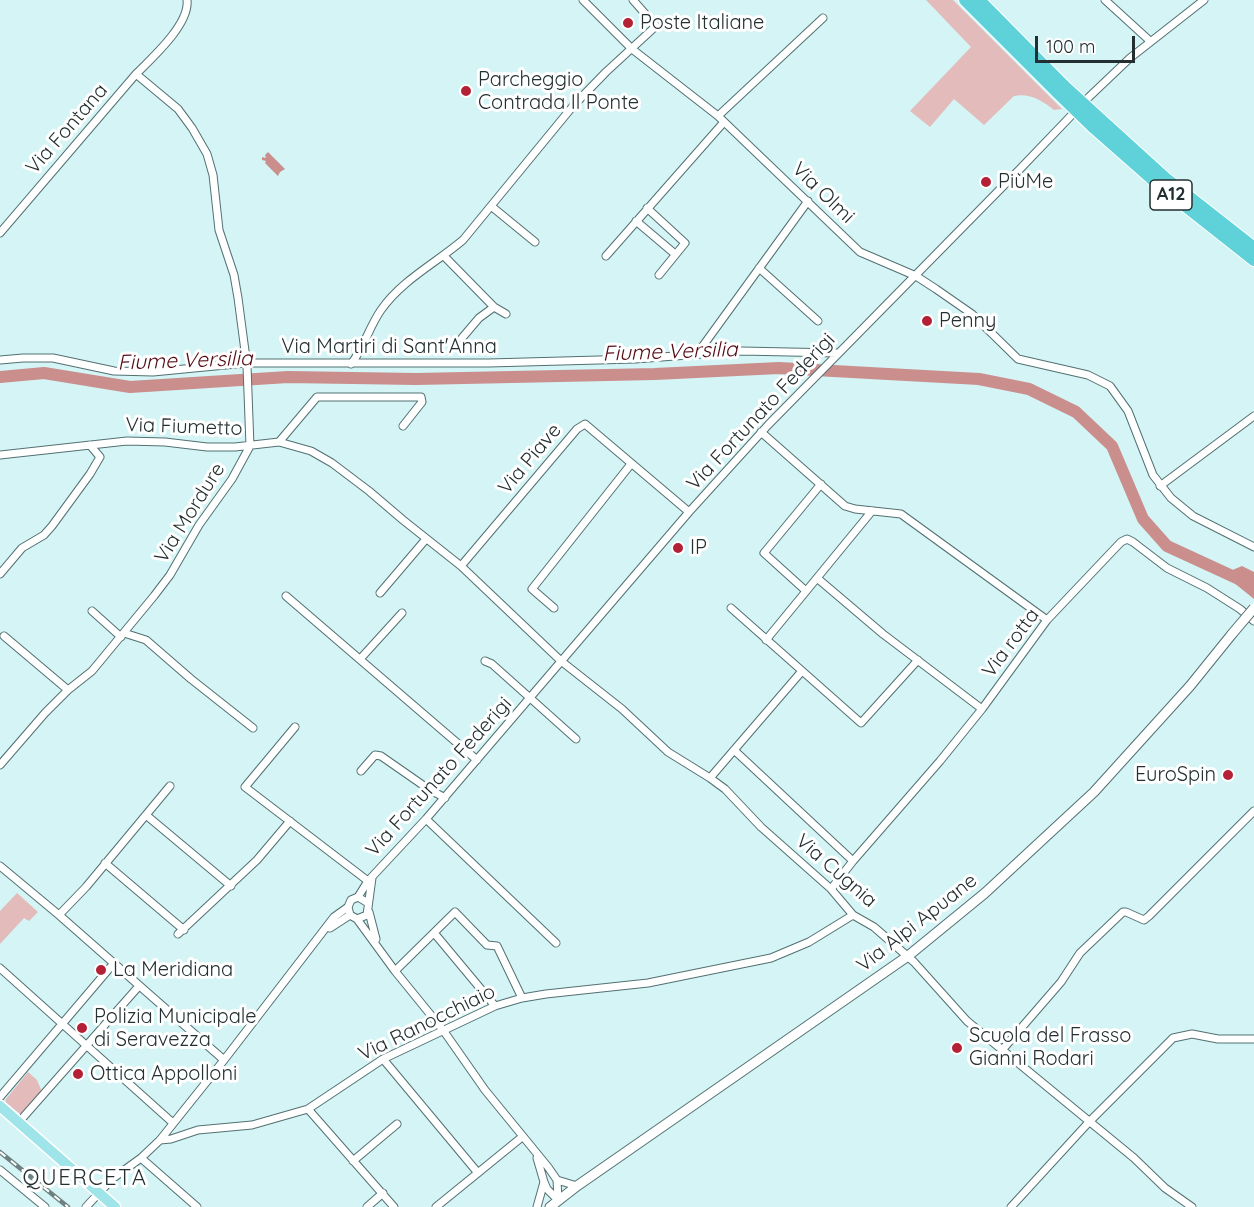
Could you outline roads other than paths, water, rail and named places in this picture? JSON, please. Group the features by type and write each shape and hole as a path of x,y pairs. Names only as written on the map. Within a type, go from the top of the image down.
{"highway":[{"name":"A12","path":"965,0 1159,185 1254,260"},
{"name":"A12","path":"979,0 1062,91"},
{"name":"A12","path":"1096,123 1254,248"}],"main road":[{"name":"Via Alpi Apuane","path":"550,1207 908,956 985,893 1094,792 1190,686 1254,608"},
{"path":"0,1106 115,1207"}],"street":[{"name":"Via Olmi","path":"584,0 632,50 721,119 860,252 916,276 972,314 1018,359 1088,375 1110,386 1128,411 1147,464 1160,486 1193,516 1254,547"},
{"path":"351,364 360,353 366,335 380,311 388,302 408,281 444,256 470,232 573,106 656,26 633,0"},
{"path":"1105,0 1150,41"},
{"name":"Via Fortunato Federigi","path":"295,727 245,787 370,879 445,798 689,512 761,432 1089,97 1150,41 1204,0"},
{"path":"189,2 185,15 169,39 136,74 178,109 207,154 213,175 219,230 234,275 247,365 250,446"},
{"path":"606,256 721,119 823,18"},
{"name":"Via Fontana","path":"0,233 136,74"},
{"path":"697,354 808,201"},
{"path":"491,206 536,242"},
{"path":"647,208 685,243 658,275"},
{"path":"636,221 675,254"},
{"path":"444,256 506,315"},
{"path":"759,267 818,321"},
{"path":"462,338 479,318 494,306"},
{"name":"Via Martiri di Sant'Anna","path":"0,360 53,358 114,371 137,372 247,365 589,361 741,351 838,353"},
{"path":"279,442 317,397 421,397 422,402 403,426"},
{"path":"1160,486 1254,416"},
{"name":"Via Piave","path":"461,566 577,429 585,424 689,512"},
{"path":"761,432 844,506 900,514 1047,620"},
{"name":"Via Fiumetto","path":"0,455 128,441 165,442 207,447 250,446 279,442 310,451 332,463 369,491 461,566 561,661"},
{"path":"0,574 22,548 44,535 90,474 100,457 90,445"},
{"name":"Via Mordure","path":"0,765 30,729 68,690 92,671 170,575 200,525 232,479 250,446"},
{"path":"554,608 532,589 631,464"},
{"path":"806,591 764,553 821,484"},
{"path":"765,640 872,511"},
{"path":"380,593 426,539"},
{"name":"Via rotta","path":"831,889 982,709 1047,620 1121,542 1127,540 1132,542 1167,568 1208,588 1254,621"},
{"path":"817,578 883,634 982,709"},
{"path":"286,596 361,658 477,760"},
{"path":"730,608 861,723 918,660"},
{"path":"92,611 122,635 146,640 253,728"},
{"path":"361,658 402,613"},
{"path":"4,636 68,690"},
{"path":"485,661 492,664 576,740"},
{"name":"Via Cugnia","path":"561,661 622,709 668,752 725,789 761,827 831,889 853,915 874,927 908,956 967,1021 1134,1158 1164,1188 1192,1207"},
{"path":"710,778 802,671"},
{"path":"734,750 853,861"},
{"path":"362,771 375,755 381,756 445,798"},
{"path":"59,915 170,786"},
{"path":"1003,1049 1061,982 1080,953 1122,912 1144,920 1254,810"},
{"path":"146,815 231,886"},
{"path":"426,819 556,943"},
{"path":"105,863 181,932 257,860 290,821"},
{"path":"0,866 224,1060"},
{"path":"86,1207 112,1179 141,1158 160,1140 291,971 325,931 334,916 348,907 351,900 358,897 370,879"},
{"path":"370,879 369,912 372,930 379,947"},
{"path":"358,897 368,903"},
{"path":"348,907 533,1151 557,1179 577,1186"},
{"path":"325,931 354,917 364,918 369,912"},
{"path":"395,971 455,912 487,945 497,946 522,998"},
{"name":"Via Ranocchiaio","path":"160,1140 171,1139 198,1130 252,1125 308,1109 383,1059 495,1006 522,998 648,983 746,965 771,958 809,942 853,915"},
{"path":"435,934 495,1006"},
{"path":"0,1097 114,963"},
{"path":"0,968 172,1124"},
{"path":"19,1122 87,1048 139,986"},
{"path":"1011,1207 1089,1122 1173,1038 1192,1034 1218,1040 1254,1039"},
{"path":"383,1059 478,1173"},
{"path":"308,1109 394,1207"},
{"path":"353,1161 397,1124"},
{"path":"436,1207 522,1137"},
{"path":"533,1151 547,1189 558,1200"},
{"path":"141,1158 197,1207"},
{"path":"0,1170 45,1207"},
{"path":"557,1179 558,1200"},
{"path":"537,1207 544,1182"},
{"path":"367,1207 383,1193"}],"waterway":[{"name":"Fiume Versilia","path":"0,377 44,373 130,387 288,377 416,379 655,374 779,368 979,379 1029,389 1076,412 1112,446 1143,519 1167,546 1254,586"}],"railway":[{"path":"0,1152 68,1207"}],"place":[{"name":"Poste Italiane","path":"628,23"},
{"name":"Parcheggio Contrada Il Ponte","path":"466,91"},
{"name":"PiùMe","path":"986,182"},
{"name":"Penny","path":"927,321"},
{"name":"IP","path":"678,548"},
{"name":"EuroSpin","path":"1228,775"},
{"name":"La Meridiana","path":"101,970"},
{"name":"Polizia Municipale di Seravezza","path":"82,1028"},
{"name":"Scuola del Frasso Gianni Rodari","path":"957,1048"},
{"name":"Ottica Appolloni","path":"78,1074"}],"district":[{"name":"QUERCETA","path":"85,1178"}]}
